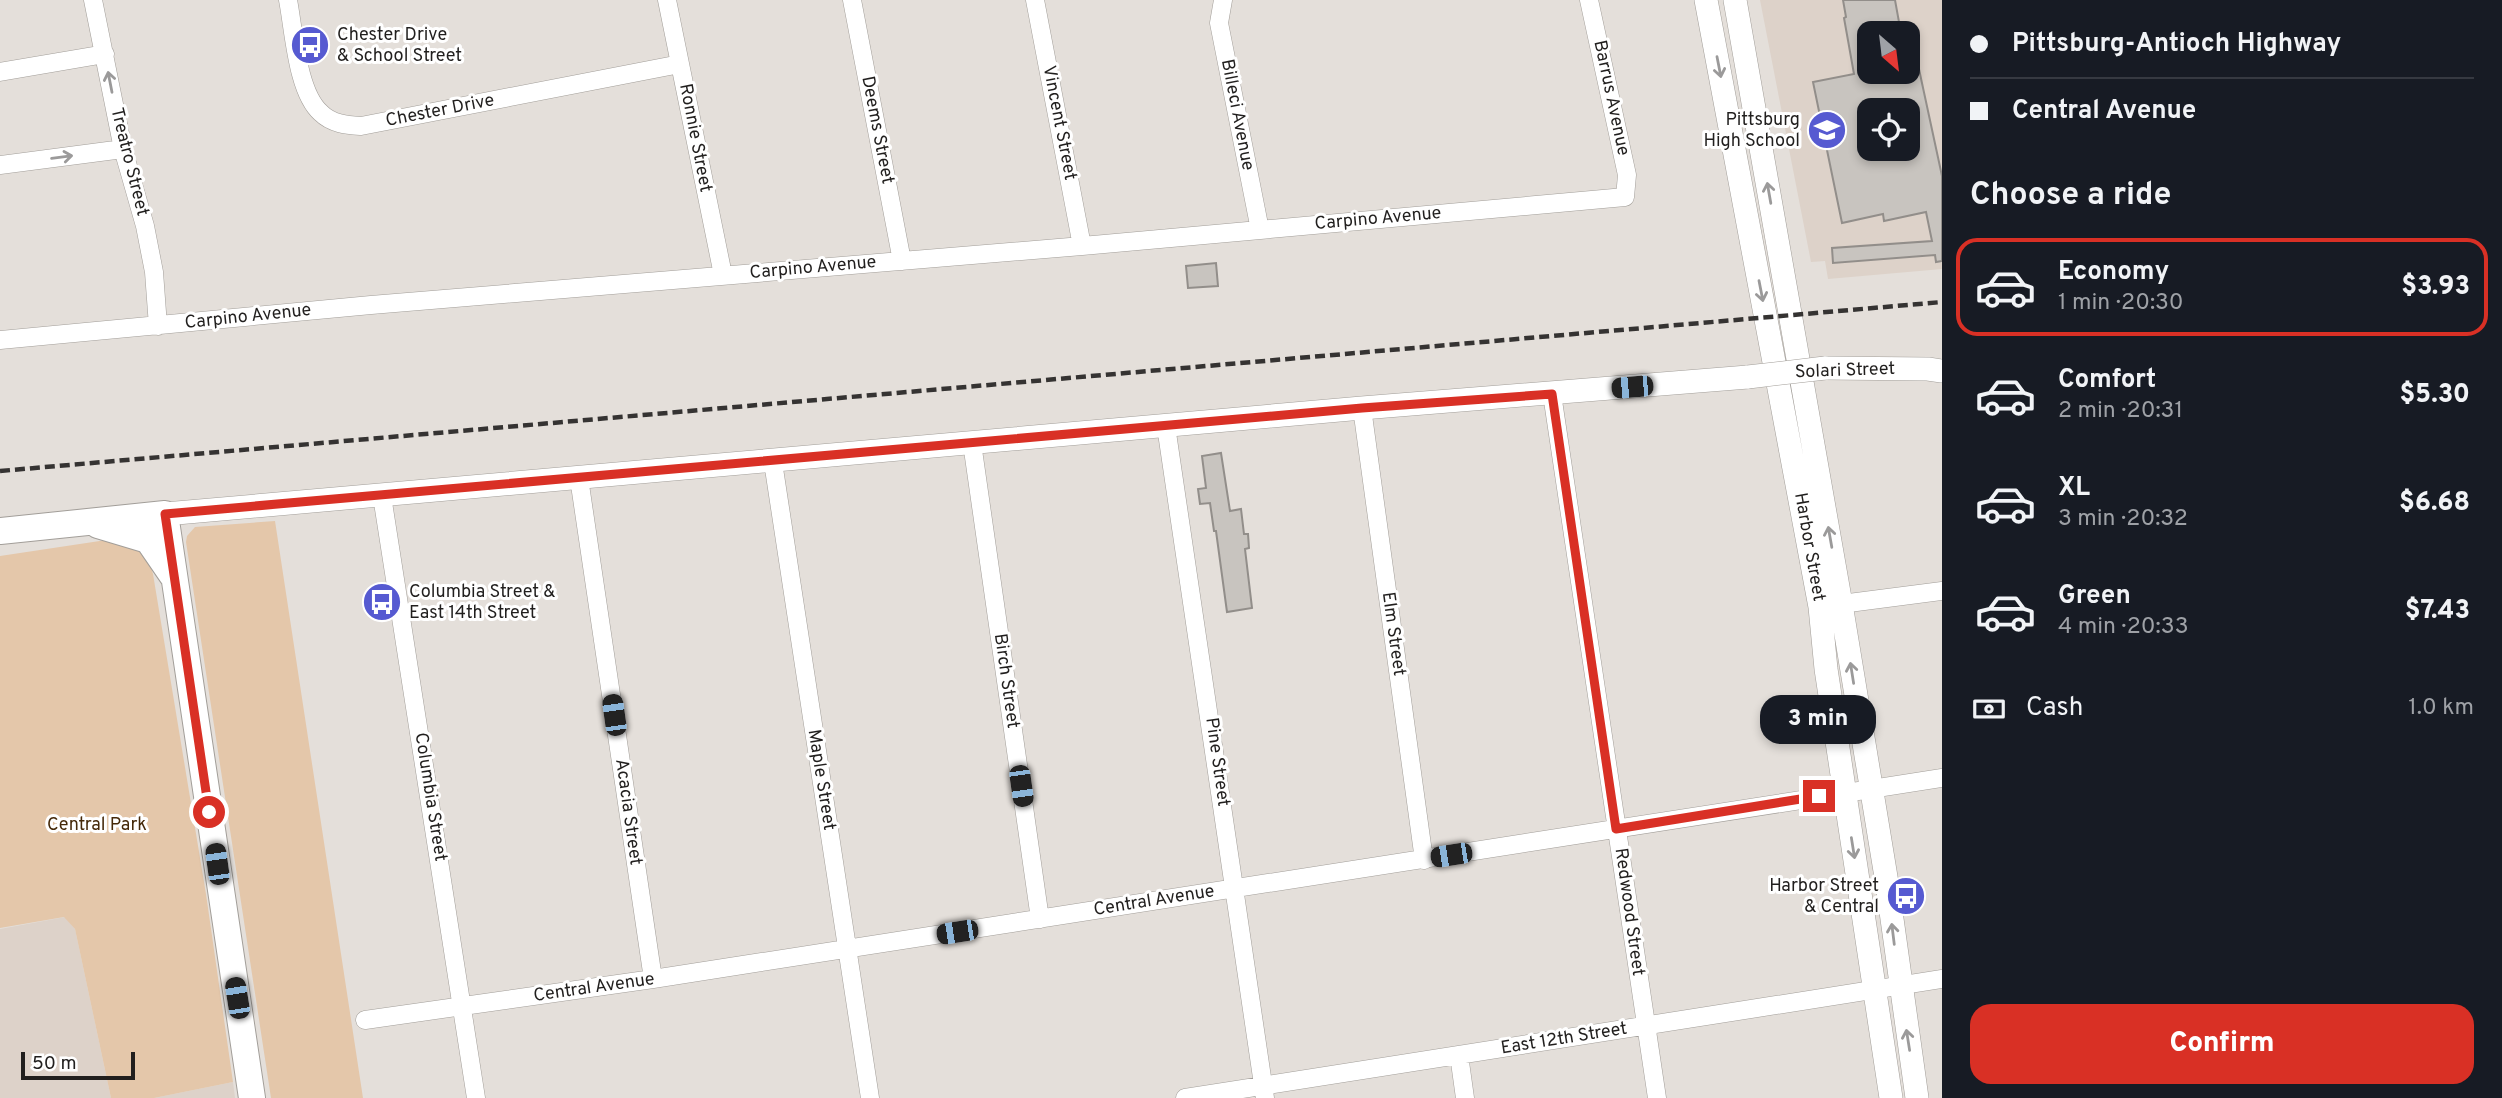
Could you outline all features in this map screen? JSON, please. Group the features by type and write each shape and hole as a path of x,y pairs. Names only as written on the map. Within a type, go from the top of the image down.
{"main road":[{"path":"0,531 165,514 252,1098"},
{"path":"86,522 148,540 176,583"}],"street":[{"name":"Treatro Street","path":"93,0 123,149 145,226 158,326"},
{"name":"Chester Drive","path":"288,0 303,80 310,100 322,115 340,124 361,126 680,64"},
{"name":"Ronnie Street","path":"667,0 723,275"},
{"name":"Deems Street","path":"852,0 902,261"},
{"name":"Vincent Street","path":"1035,0 1082,246"},
{"name":"Billeci Avenue","path":"1223,0 1219,23 1260,230"},
{"name":"Barrus Avenue","path":"1589,0 1627,175 1625,197"},
{"name":"Harbor Street","path":"1706,0 1820,607 1825,669 1891,1098"},
{"name":"Harbor Street","path":"1735,0 1841,604 1917,1098"},
{"path":"0,72 105,54"},
{"path":"0,165 123,149"},
{"name":"Carpino Avenue","path":"0,340 371,305 1082,246 1625,197"},
{"name":"Solari Street","path":"165,514 1362,408 1748,377 1825,368 1942,371"},
{"name":"Redwood Street","path":"1552,394 1657,1098"},
{"name":"Elm Street","path":"1362,408 1424,860"},
{"name":"Pine Street","path":"1166,426 1264,1092"},
{"name":"Birch Street","path":"972,443 1040,919"},
{"name":"Maple Street","path":"773,462 870,1098"},
{"name":"Acacia Street","path":"579,478 653,979"},
{"name":"Columbia Street","path":"382,496 476,1098"},
{"path":"1841,604 1942,591"},
{"name":"Central Avenue","path":"365,1020 653,979 1942,778"},
{"name":"East 12th Street","path":"1185,1098 1264,1092 1459,1055 1942,979"},
{"path":"1459,1055 1465,1098"}],"shaded area":[{"name":"Pittsburg High School","path":"1760,0 1942,0 1942,269 1828,279 1825,261 1811,262"},
{"path":"65,917 75,929 111,1098 0,1098 0,929"},
{"path":"233,1082 235,1098 154,1098"}],"green space":[{"path":"275,521 363,1098 271,1098 186,542 187,536 195,527"},
{"name":"Central Park","path":"113,539 139,550 151,566 153,574 206,894 233,1082 154,1098 111,1098 75,929 64,917 0,928 0,556"}],"building":[{"path":"1843,0 1895,0 1899,21 1857,21 1857,84 1920,84 1920,74 1942,176 1942,261 1936,262 1935,255 1833,263 1832,248 1932,241 1926,212 1884,221 1883,214 1842,223 1813,82 1854,74"},
{"path":"1216,263 1218,286 1188,288 1186,266"},
{"path":"1221,453 1230,511 1241,509 1244,534 1248,534 1249,548 1245,549 1252,608 1227,612 1210,503 1200,504 1198,489 1206,488 1202,456"}],"railway":[{"path":"0,471 1942,302"}],"place":[{"name":"Chester Drive & School Street","path":"310,45"},
{"name":"Pittsburg High School","path":"1827,130"},
{"name":"Columbia Street & East 14th Street","path":"382,602"},
{"name":"Harbor Street & Central","path":"1906,896"}],"route":[{"path":"209,812 165,514 1362,408 1552,394 1616,829 1819,796"}]}
